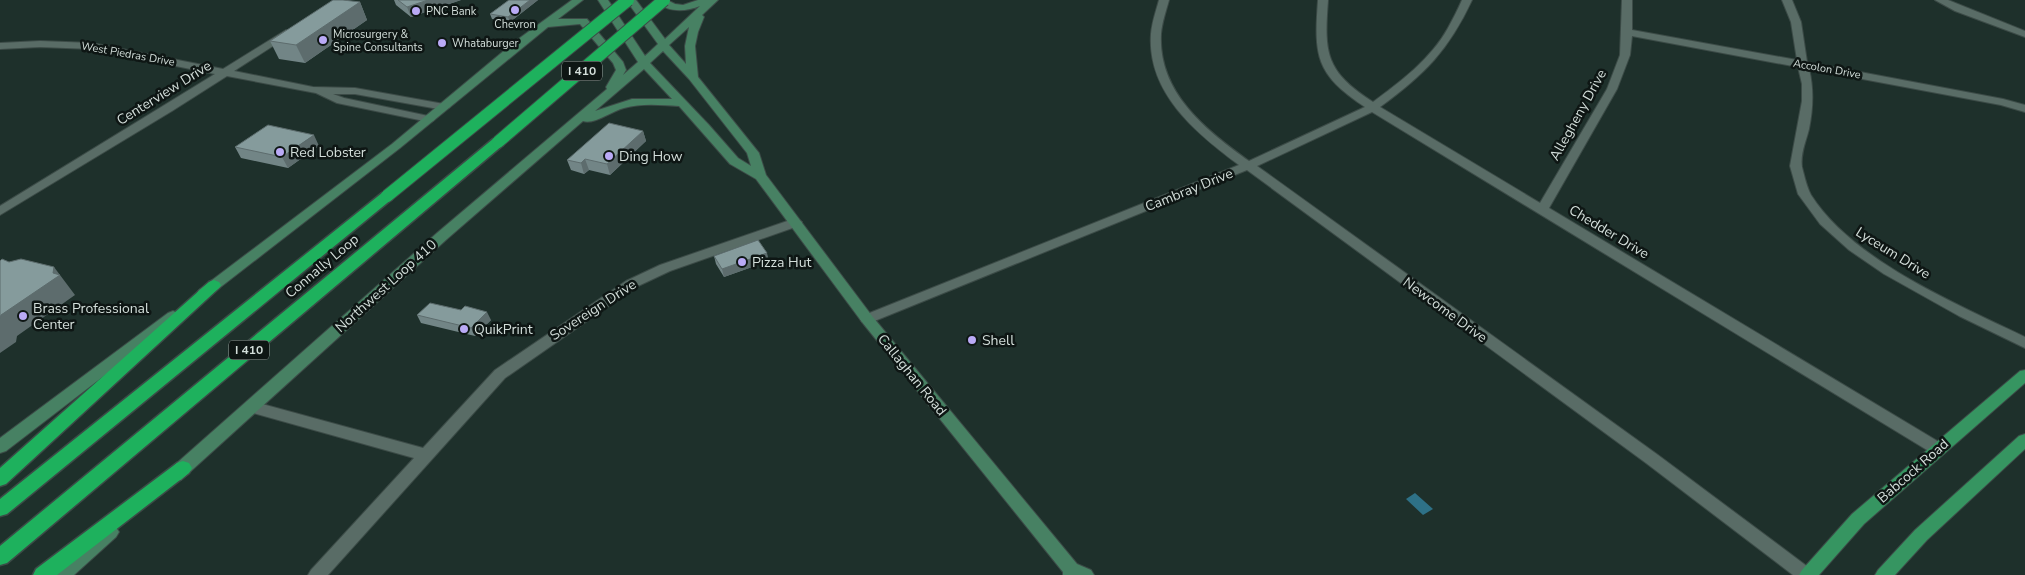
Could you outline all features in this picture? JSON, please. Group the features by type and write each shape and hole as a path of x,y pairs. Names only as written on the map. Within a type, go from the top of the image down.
{"highway":[{"name":"Connally Loop","path":"0,509 630,0"},
{"name":"Connally Loop","path":"0,557 498,142 664,0"},
{"path":"0,479 214,285"},
{"path":"43,575 183,468"}],"main road":[{"path":"0,447 429,119 521,42 578,0"},
{"name":"Callaghan Road","path":"603,0 644,63 734,161 760,176"},
{"name":"Callaghan Road","path":"630,0 664,45 693,77 753,152 760,176 867,319 1076,573"},
{"path":"660,0 674,9 705,4"},
{"name":"Northwest Loop 410","path":"62,575 429,247 644,63 705,4 713,0"},
{"path":"693,77 689,42 692,28 705,4"},
{"path":"521,42 555,22 583,21 618,62 620,70 605,96"},
{"path":"566,129 625,102 641,100 681,103"},
{"name":"Babcock Road","path":"1807,575 1858,519 2025,376"},
{"path":"1884,575 1921,535 2025,440"}],"street":[{"name":"Newcome Drive","path":"1164,0 1156,32 1158,66 1165,83 1191,120 1210,138 1652,459 1807,575"},
{"name":"Chedder Drive","path":"1323,0 1322,48 1327,65 1340,81 1373,106 1938,449"},
{"name":"Cambray Drive","path":"867,319 1247,166 1306,141 1373,106 1400,87 1440,48 1453,29 1467,0"},
{"name":"Allegheny Drive","path":"1542,210 1612,89 1625,55 1627,0"},
{"name":"Lyceum Drive","path":"1787,0 1799,27 1802,64 1807,82 1807,102 1796,166 1802,189 1819,215 1846,242 1884,268 2025,343"},
{"path":"1940,0 1958,9 2025,34"},
{"name":"Centerview Drive","path":"0,211 296,27"},
{"name":"Accolon Drive","path":"1627,32 2003,102 2025,109"},
{"name":"West Piedras Drive","path":"0,46 40,44 82,45 313,90 341,101 429,119"},
{"name":"West Piedras Drive","path":"313,90 355,91 444,107"},
{"name":"Sovereign Drive","path":"317,575 500,374 528,352 630,284 665,268 796,222"},
{"path":"251,407 426,456"}],"water":[{"path":"1415,493 1433,509 1423,515 1406,499"}],"building":[{"path":"333,0 360,2 296,45 270,41"},
{"path":"398,0 428,0 407,7"},
{"path":"509,0 530,0 508,17 490,14"},
{"path":"609,123 643,131 607,164 585,159 581,163 567,160"},
{"path":"268,125 314,135 282,157 235,147"},
{"path":"758,240 767,253 722,269 714,256"},
{"path":"2,259 9,262 21,259 54,267 53,273 60,275 1,315 0,319 0,261"},
{"path":"430,303 461,310 465,306 487,312 471,328 417,315"}],"place":[{"name":"Chevron","path":"515,10"},
{"name":"PNC Bank","path":"416,11"},
{"name":"Microsurgery & Spine Consultants","path":"323,40"},
{"name":"Whataburger","path":"442,43"},
{"name":"Red Lobster","path":"280,152"},
{"name":"Ding How","path":"609,156"},
{"name":"Pizza Hut","path":"742,262"},
{"name":"Brass Professional Center","path":"23,316"},
{"name":"QuikPrint","path":"464,329"},
{"name":"Shell","path":"972,340"}]}
